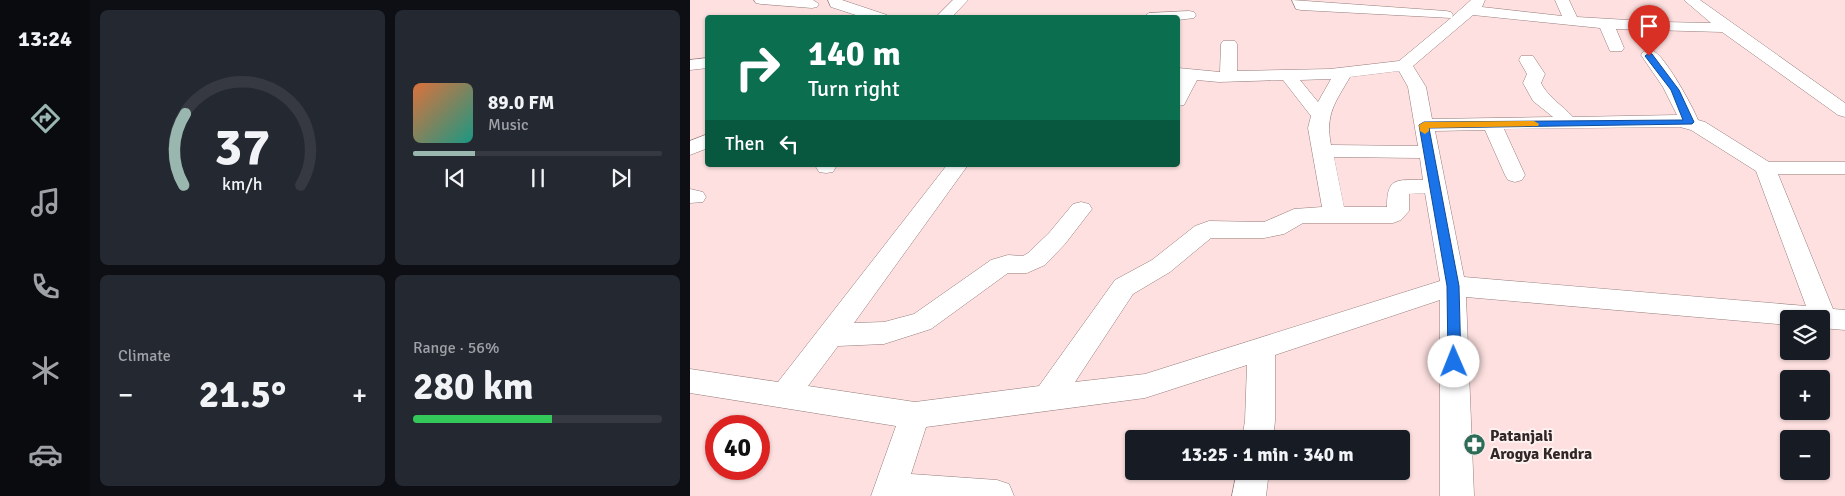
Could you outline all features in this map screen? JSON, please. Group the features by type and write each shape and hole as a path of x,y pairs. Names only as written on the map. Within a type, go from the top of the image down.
{"street":[{"path":"760,0 812,4 833,0 836,4 872,15"},
{"path":"945,15 961,0"},
{"path":"1299,0 1301,6 1430,7 1446,15"},
{"path":"1439,35 1451,0"},
{"path":"1562,0 1572,22"},
{"path":"1691,0 1845,111"},
{"path":"793,15 812,4"},
{"path":"1180,92 1184,74 1228,76 1343,73 1404,65 1474,5 1572,22 1606,25 1667,28 1726,27"},
{"path":"840,15 850,8"},
{"path":"1180,16 1189,15"},
{"path":"1606,25 1616,48"},
{"path":"1228,76 1229,44"},
{"path":"1649,56 1675,90 1689,122"},
{"path":"1527,60 1536,74 1532,83 1539,97 1556,108 1568,124"},
{"path":"690,64 705,63"},
{"path":"1404,65 1417,87 1453,286 1457,496"},
{"path":"1334,215 1318,128 1320,116 1343,73"},
{"path":"1288,75 1320,116"},
{"path":"1424,125 1689,122 1765,168 1845,168"},
{"path":"1492,124 1515,175"},
{"path":"690,148 705,141"},
{"path":"1322,151 1428,152"},
{"path":"785,395 956,167"},
{"path":"1765,168 1789,233 1835,319"},
{"path":"1048,398 1124,287 1161,266 1203,232 1214,229 1264,230 1276,228 1294,217 1303,215 1393,215 1398,211 1398,190 1404,187 1435,186"},
{"path":"830,335 884,333 922,322 1000,266 1009,263 1025,264 1032,262 1060,234 1081,209"},
{"path":"690,381 915,415 1145,386 1453,286 1835,319"},
{"path":"1258,430 1261,349"},
{"path":"915,415 890,492 997,496"},
{"path":"1249,496 1251,480"}],"slow traffic":[{"path":"1425,131 1424,125 1534,124"}],"place":[{"name":"Patanjali Arogya Kendra","path":"1474,445"}],"route":[{"path":"1454,362 1453,286 1424,125 1689,122 1682,102 1675,90 1649,56"}]}
